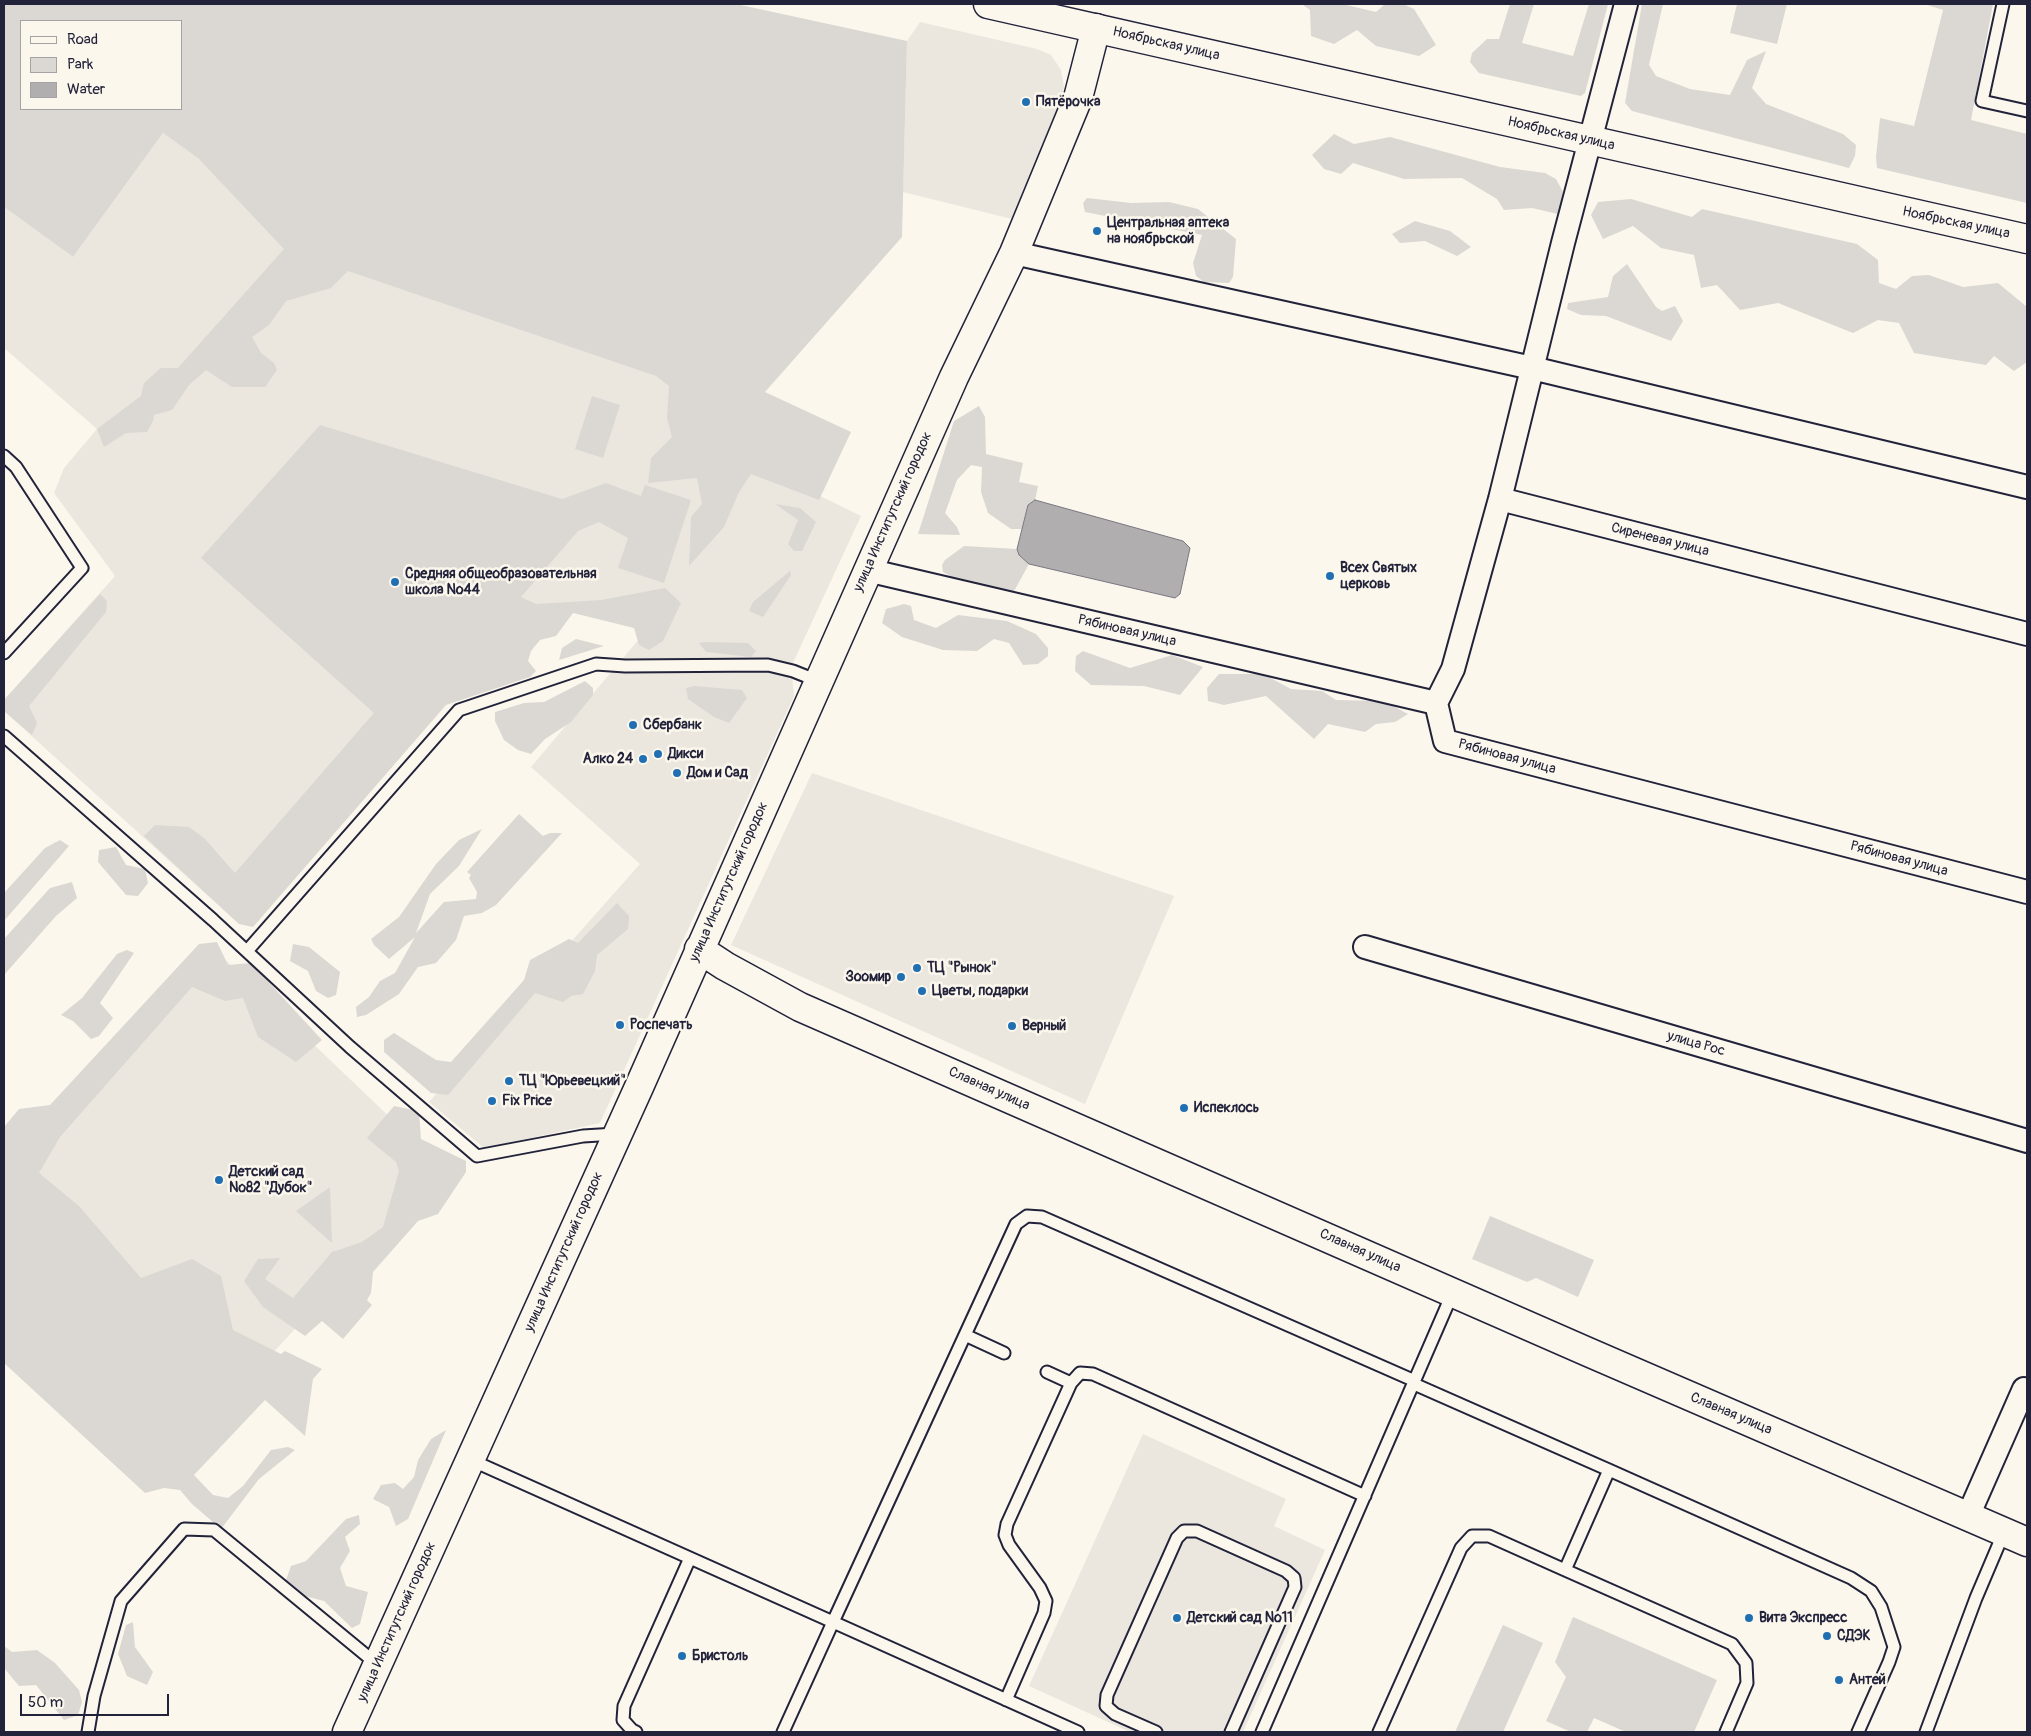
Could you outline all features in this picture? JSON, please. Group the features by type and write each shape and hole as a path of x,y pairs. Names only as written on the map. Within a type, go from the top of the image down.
{"main road":[{"name":"Ноябрьская улица","path":"988,4 1034,9 1096,28 2027,239"},
{"name":"улица Институтский городок","path":"347,1732 618,1134 954,377 1014,253 1078,98 1096,28"},
{"name":"Славная улица","path":"699,949 725,966 800,1007 2016,1537"}],"street":[{"path":"1436,703 1452,669 1500,499 1563,243 1626,4"},
{"path":"1014,253 1532,368 2027,487"},
{"name":"Сиреневая улица","path":"1500,499 2027,634"},
{"name":"Рябиновая улица","path":"867,570 1436,703 1445,741 2027,892"},
{"name":"улица Рос","path":"1364,947 2027,1142"},
{"path":"1968,1516 2024,1389 2027,1390"}],"lane":[{"path":"2002,4 1982,101 2027,111"},
{"path":"4,456 16,467 82,568 4,653"},
{"path":"247,951 459,710 596,664 625,666 768,665 792,671 818,681"},
{"path":"4,736 247,951 350,1047 477,1156 583,1136 618,1134"},
{"path":"783,1732 1016,1224 1027,1216 1042,1217 1851,1578 1871,1591 1881,1608 1894,1648 1890,1662 1858,1732"},
{"path":"1262,1732 1453,1292"},
{"path":"965,1335 1004,1352"},
{"path":"1047,1372 1071,1382"},
{"path":"1006,1700 1044,1613 1046,1601 1040,1588 1009,1545 1005,1535 1007,1524 1071,1382 1080,1373 1094,1374 1365,1496"},
{"path":"470,1460 1078,1732"},
{"path":"1565,1570 1609,1470"},
{"path":"88,1732 94,1696 121,1601 184,1529 214,1530 378,1665"},
{"path":"1156,1732 1115,1714 1106,1706 1107,1695 1177,1538 1184,1531 1197,1531 1286,1571 1294,1578 1295,1587 1231,1732"},
{"path":"1379,1732 1461,1548 1472,1536 1488,1536 1732,1644 1746,1663 1747,1683 1726,1732"},
{"path":"1926,1732 1976,1598 2016,1537"},
{"path":"636,1732 623,1720 624,1706 690,1558"}],"shaded area":[{"path":"920,22 1037,49 1051,55 1061,70 1064,87 1060,106 1016,220 903,192 907,41"},
{"name":"Средняя общеобразовательная школа №44","path":"163,133 199,159 656,376 762,414 741,457 861,516 791,667 794,696 600,1123 484,1148 429,1102 640,864 531,767 667,606 514,613 239,924 4,711 4,700 115,576 54,493 64,468 97,429 4,348 4,207 73,257"},
{"path":"812,773 1174,896 1085,1104 731,945"},
{"name":"Детский сад №82 \"Дубок\"","path":"215,950 444,1169 226,1403 4,1166"},
{"name":"Детский сад №11","path":"1143,1434 1286,1499 1274,1526 1325,1550 1243,1732 1130,1732 1029,1686"}],"green space":[{"path":"4,4 736,4 907,41 902,237 765,392 851,432 819,500 751,474 739,492 724,527 689,566 691,517 702,504 697,478 648,483 651,458 672,437 667,418 669,386 656,376 348,271 331,288 286,301 269,325 252,337 261,353 274,363 277,370 265,387 232,387 206,370 189,385 172,410 154,415 147,432 126,433 104,447 97,429 141,396 144,383 161,368 178,368 284,249 199,159 163,133 73,257 4,207"},
{"path":"1302,4 1342,4 1376,12 1385,4 1403,4 1414,9 1436,45 1419,56 1376,46 1357,30 1334,44 1311,36 1310,10"},
{"path":"1510,4 1534,4 1522,43 1573,56 1589,4 1608,4 1585,93 1581,96 1479,73 1470,62 1472,53 1487,39 1499,39"},
{"path":"1642,4 1663,4 1649,65 1656,76 1690,89 1730,95 1747,60 1766,51 1752,88 1766,104 1843,134 1856,145 1855,156 1849,168 1632,111 1625,103"},
{"path":"1737,4 1787,4 1777,44 1730,33"},
{"path":"1924,4 1993,4 1971,120 2027,134 2027,203 1877,168 1876,157 1880,118 1914,126 1943,10"},
{"path":"1334,134 1354,144 1390,137 1500,167 1545,173 1556,179 1569,203 1562,215 1532,208 1504,210 1497,199 1462,178 1404,179 1353,163 1341,174 1324,169 1312,155"},
{"path":"1087,198 1131,203 1169,202 1198,209 1236,239 1233,277 1229,283 1204,282 1196,276 1193,263 1202,235 1085,212 1083,203"},
{"path":"1631,199 1692,217 1702,209 1857,244 1878,260 1879,283 1896,289 1912,276 1929,275 1963,287 1998,283 2027,307 2027,362 2014,371 1994,356 1986,365 1914,353 1899,323 1878,320 1853,333 1778,303 1740,310 1717,285 1701,288 1694,255 1661,248 1633,226 1603,239 1591,215 1598,202"},
{"path":"1415,221 1450,231 1471,247 1457,256 1425,241 1400,243 1392,234"},
{"path":"1627,264 1656,307 1662,311 1675,306 1683,321 1671,341 1606,316 1581,315 1567,309 1568,303 1608,297 1613,276"},
{"path":"592,396 620,405 603,458 575,449"},
{"path":"979,406 985,417 986,454 1023,463 1019,482 1038,486 1035,500 1028,505 1022,529 1011,529 988,513 981,492 982,467 971,465 957,480 945,513 957,527 960,535 918,534 954,421"},
{"path":"320,425 562,499 606,483 641,496 645,485 691,500 664,583 618,568 628,538 599,522 578,531 521,597 536,604 601,600 665,588 681,603 663,641 649,650 639,645 634,628 573,613 556,636 540,640 531,651 528,661 536,671 530,677 446,705 253,927 239,924 144,836 155,825 189,827 204,838 235,873 374,713 201,558"},
{"path":"775,504 800,508 816,522 802,551 794,551 788,544 798,520"},
{"path":"964,546 1017,549 1019,555 1029,564 1013,593 963,583 943,572 942,565 945,560"},
{"path":"790,571 791,575 763,617 749,611 753,602"},
{"path":"100,594 107,601 106,612 29,706 37,723 32,735 4,711 4,700"},
{"path":"904,604 911,606 914,620 936,628 958,615 1007,621 1036,634 1048,648 1048,656 1038,664 1023,665 1009,643 994,639 977,651 943,650 902,637 882,623 886,609"},
{"path":"576,639 604,646 559,660 562,648"},
{"path":"699,643 748,643 756,651 751,657 706,652"},
{"path":"1083,651 1130,668 1172,655 1203,667 1180,695 1144,686 1091,685 1075,671 1076,656"},
{"path":"1219,674 1263,674 1291,689 1322,691 1336,700 1384,701 1408,714 1395,722 1376,724 1365,732 1328,724 1314,739 1266,696 1224,705 1208,701 1207,688"},
{"path":"585,681 593,688 593,695 571,722 545,739 531,754 518,750 504,740 495,721 495,712 524,703 544,702"},
{"path":"694,686 742,690 747,698 729,723 714,717 688,699 686,688"},
{"path":"519,814 543,836 550,833 562,833 496,905 482,913 464,916 456,940 436,963 418,967 399,994 366,1015 357,1017 356,1007 369,997 380,981 395,973 415,937 389,959 374,945 371,939 399,917 436,864 459,840 482,829 459,866 430,894 416,933 444,902 476,899 477,892 469,878 471,875 467,872"},
{"path":"60,840 69,846 4,921 4,893 45,848"},
{"path":"116,847 126,865 145,869 148,883 138,896 126,895 98,862 99,850"},
{"path":"72,882 77,898 56,916 4,975 4,939 50,888"},
{"path":"617,903 629,916 628,929 597,955 595,971 583,994 571,996 563,1002 535,993 448,1095 431,1093 384,1052 384,1040 394,1033 436,1060 451,1062 524,980 530,960 569,939 578,943"},
{"path":"217,942 228,965 251,963 322,1040 296,1062 258,1037 243,998 225,1001 192,987 60,1137 39,1173 79,1206 141,1278 192,1259 221,1276 233,1330 281,1354 285,1351 322,1369 313,1379 305,1436 265,1400 194,1475 213,1495 228,1498 243,1486 271,1450 288,1447 295,1450 259,1479 221,1529 192,1504 180,1490 164,1488 145,1493 4,1363 4,1127 19,1109 50,1105 199,944"},
{"path":"293,944 309,947 340,972 336,995 328,998 316,991 308,971 290,961"},
{"path":"127,950 134,953 100,1003 113,1018 99,1036 91,1039 73,1021 61,1015 82,998 117,954"},
{"path":"394,1106 419,1111 421,1139 466,1161 466,1172 438,1214 418,1221 373,1272 371,1293 367,1300 372,1305 343,1339 322,1321 305,1336 263,1307 244,1281 258,1259 280,1258 265,1279 293,1298 332,1252 362,1242 383,1227 399,1171 396,1162 367,1138"},
{"path":"330,1187 332,1243 296,1211"},
{"path":"1490,1216 1594,1260 1578,1297 1536,1278 1527,1282 1472,1259"},
{"path":"446,1430 408,1519 396,1526 389,1507 373,1499 381,1485 395,1483 403,1489 414,1477 418,1460 431,1439"},
{"path":"359,1515 360,1524 345,1537 350,1551 340,1568 346,1586 368,1592 360,1624 352,1628 324,1601 301,1595 286,1580 291,1566 306,1561 346,1519"},
{"path":"1573,1617 1717,1680 1694,1732 1626,1732 1594,1718 1587,1732 1571,1732 1546,1721 1566,1677 1555,1662"},
{"path":"133,1622 135,1647 153,1672 147,1685 127,1676 118,1654 126,1625"},
{"path":"1503,1625 1543,1643 1503,1732 1455,1732"},
{"path":"4,1646 12,1652 37,1650 55,1663 79,1690 82,1702 78,1715 64,1720 36,1685 19,1686 4,1668"}],"water":[{"path":"1035,500 1183,541 1190,548 1180,594 1175,598 1029,564 1019,555 1017,549 1028,505"}],"place":[{"name":"Пятёрочка","path":"1026,102"},
{"name":"Центральная аптека на ноябрьской","path":"1097,231"},
{"name":"Всех Святых церковь","path":"1330,576"},
{"name":"Средняя общеобразовательная школа №44","path":"395,582"},
{"name":"Сбербанк","path":"633,725"},
{"name":"Дикси","path":"658,754"},
{"name":"Алко 24","path":"643,759"},
{"name":"Дом и Сад","path":"677,773"},
{"name":"ТЦ \"Рынок\"","path":"917,968"},
{"name":"Зоомир","path":"901,977"},
{"name":"Цветы, подарки","path":"922,991"},
{"name":"Роспечать","path":"620,1025"},
{"name":"Верный","path":"1012,1026"},
{"name":"ТЦ \"Юрьевецкий\"","path":"509,1081"},
{"name":"Fix Price","path":"492,1101"},
{"name":"Испеклось","path":"1184,1108"},
{"name":"Детский сад №82 \"Дубок\"","path":"219,1180"},
{"name":"Детский сад №11","path":"1177,1618"},
{"name":"Вита Экспресс","path":"1749,1618"},
{"name":"СДЭК","path":"1827,1636"},
{"name":"Бристоль","path":"682,1656"},
{"name":"Антей","path":"1839,1680"}]}
